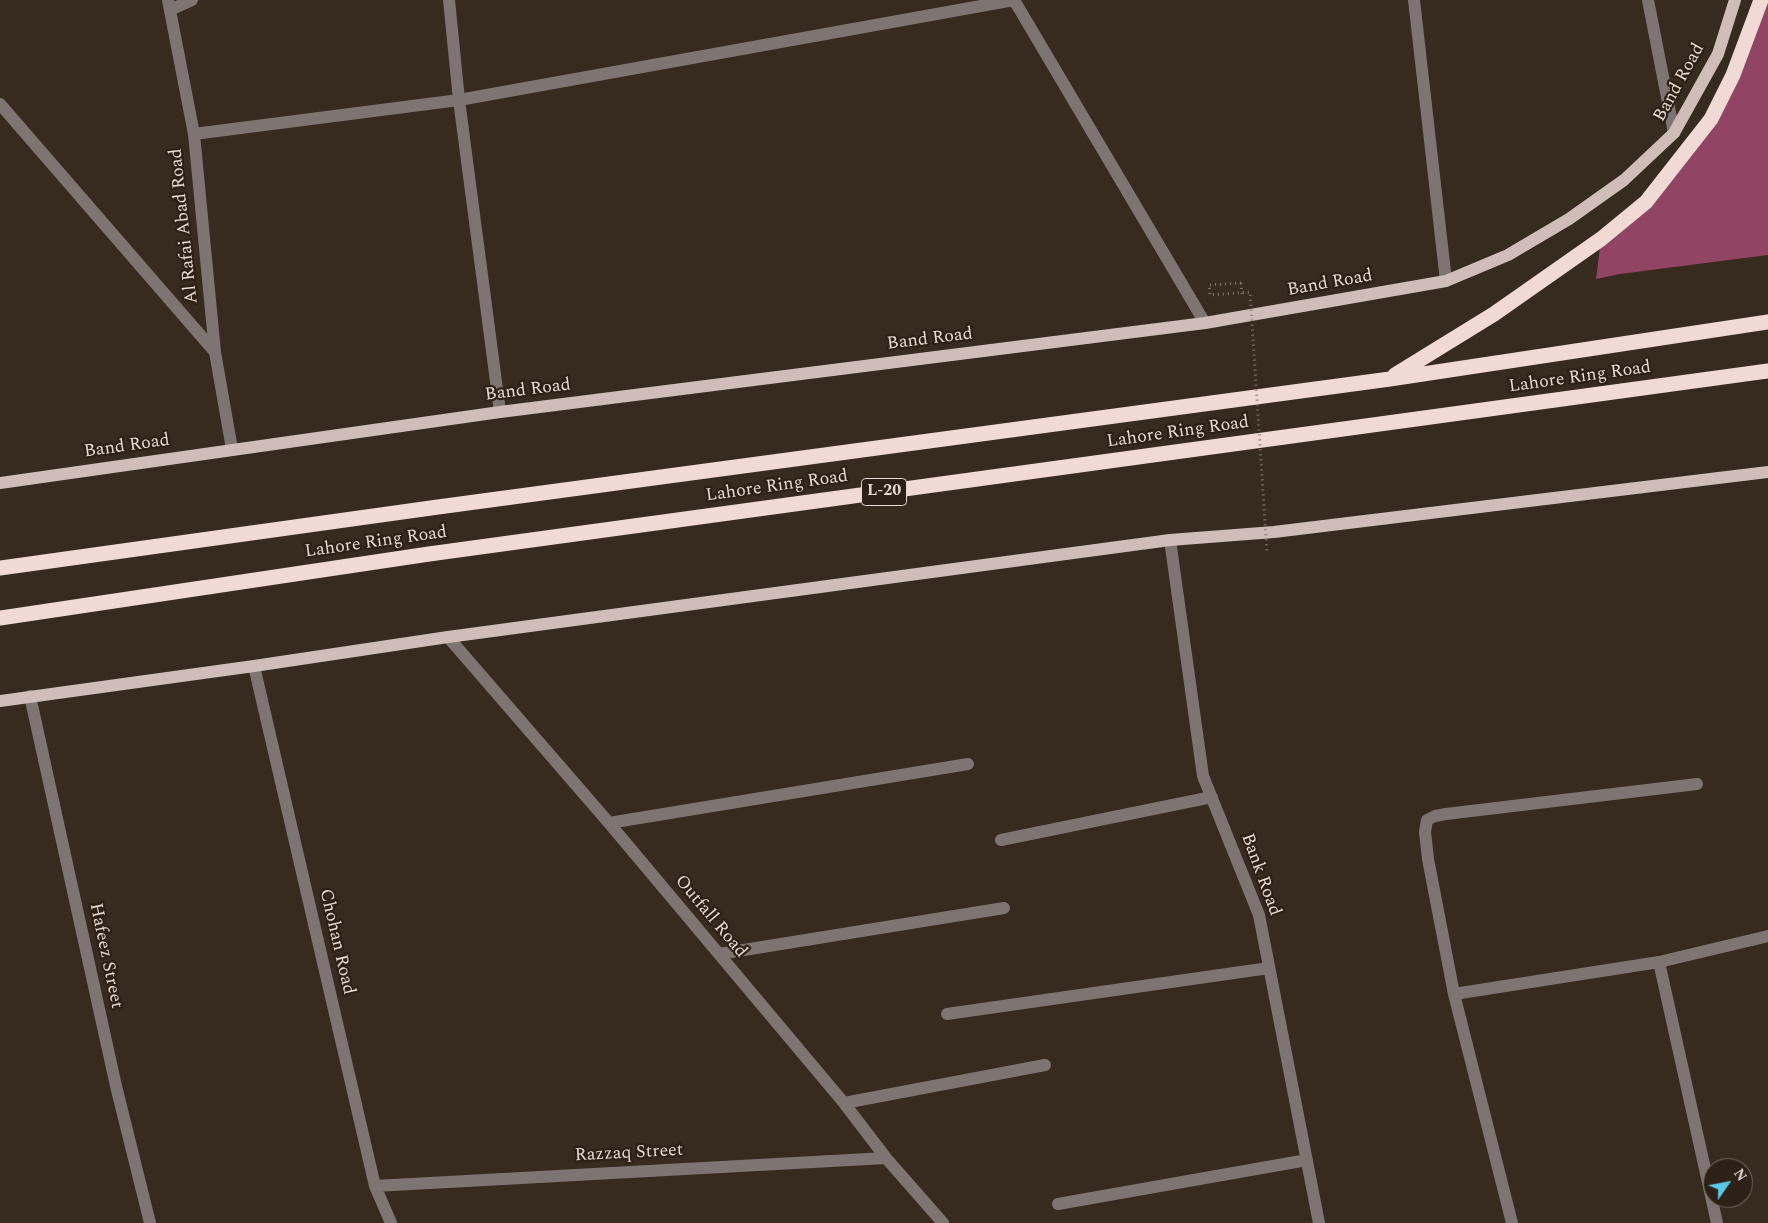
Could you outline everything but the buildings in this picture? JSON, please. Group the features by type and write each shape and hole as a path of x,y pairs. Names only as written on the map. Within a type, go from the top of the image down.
{"highway":[{"path":"1390,379 1494,314 1601,239 1646,202 1710,118 1733,75 1761,0"},
{"name":"Lahore Ring Road","path":"0,568 438,506 1390,379 1768,322"},
{"name":"Lahore Ring Road","path":"0,618 429,554 1768,371"}],"main road":[{"name":"Band Road","path":"0,482 500,412 1205,324 1446,281 1508,254 1569,219 1624,180 1674,133 1718,54 1735,0"},
{"path":"0,700 254,666 448,636 1170,540 1274,532 1768,472"}],"street":[{"path":"169,5 192,0"},
{"path":"450,0 459,100 500,412"},
{"path":"194,134 459,100 1014,0 1205,324"},
{"path":"1414,0 1446,281"},
{"path":"1648,0 1674,133"},
{"name":"Al Rafai Abad Road","path":"169,5 194,134 215,352 232,449"},
{"path":"0,104 215,352"},
{"name":"Bank Road","path":"1170,540 1203,776 1258,915 1320,1223"},
{"name":"Outfall Road","path":"448,636 609,823 844,1103 886,1158 943,1223"},
{"name":"Chohan Road","path":"254,666 375,1186 391,1223"},
{"name":"Hafeez Street","path":"30,696 114,1076 150,1223"},
{"path":"609,823 968,764"},
{"path":"1512,1223 1454,994 1428,859 1425,832 1426,820 1446,814 1697,784"},
{"path":"1001,840 1212,797"},
{"path":"719,954 1004,908"},
{"path":"1454,994 1659,962 1768,936"},
{"path":"1659,962 1717,1223"},
{"path":"947,1014 1269,968"},
{"path":"844,1103 1045,1065"},
{"name":"Razzaq Street","path":"375,1186 886,1158"},
{"path":"1058,1204 1307,1160"}],"path":[{"path":"1241,283 1209,285 1210,295 1250,292 1267,553"}],"shaded area":[{"path":"1768,0 1768,255 1620,274 1596,279 1601,239 1646,202 1710,119"}]}
